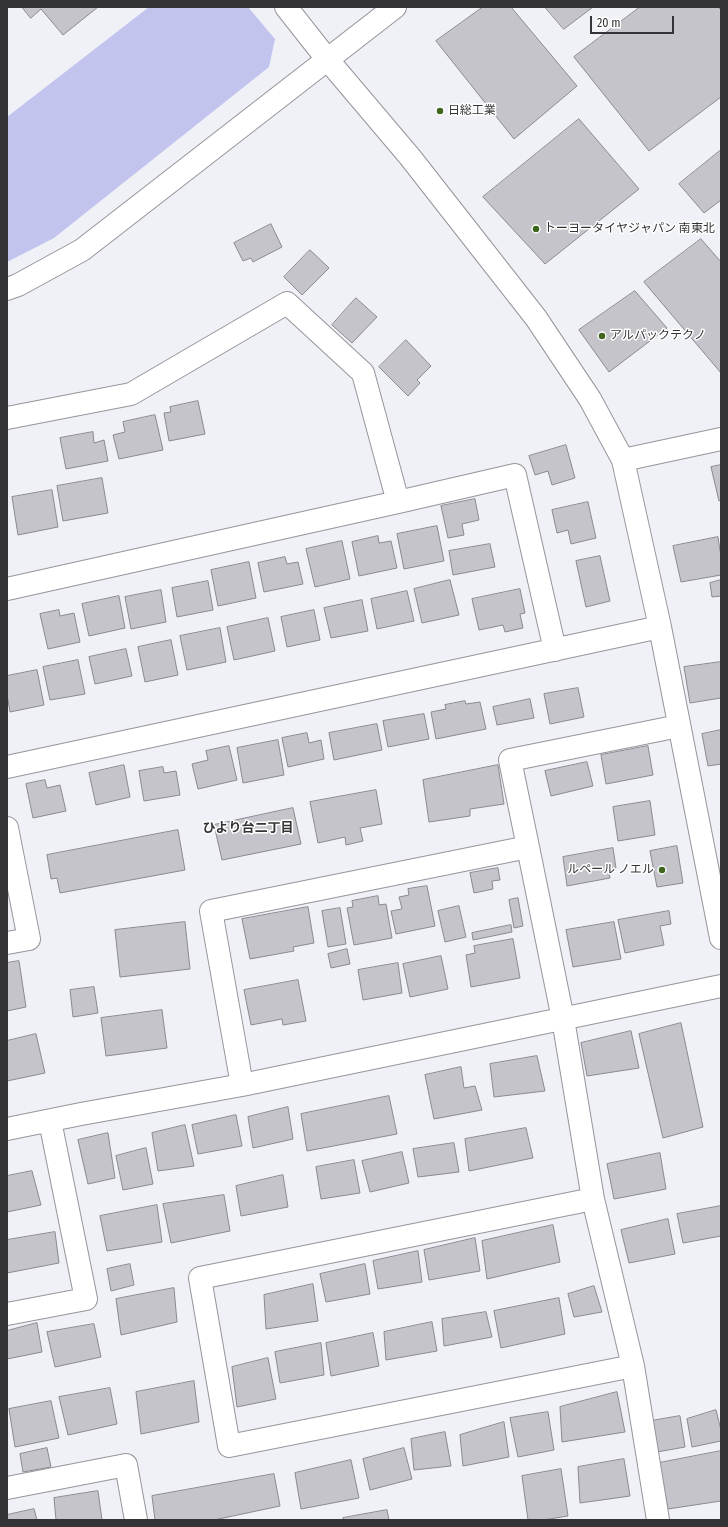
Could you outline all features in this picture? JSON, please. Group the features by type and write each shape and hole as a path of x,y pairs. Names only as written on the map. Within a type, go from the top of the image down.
{"street":[{"path":"286,7 327,60 410,158 536,318 590,399 623,460 660,627 721,938"},
{"path":"7,289 18,285 82,250 395,7"},
{"path":"7,418 131,394 287,303 362,373 398,502"},
{"path":"623,460 721,439"},
{"path":"7,589 515,476 555,650"},
{"path":"7,767 660,627"},
{"path":"658,1520 633,1366 593,1199 563,1019 510,760 679,726"},
{"path":"7,828 29,939 7,943"},
{"path":"242,1085 212,911 528,847"},
{"path":"7,1129 242,1085 721,986"},
{"path":"7,1314 86,1299 50,1120"},
{"path":"593,1199 200,1278 229,1446 633,1366"},
{"path":"7,1488 126,1465 136,1520"}],"shaded area":[{"path":"149,7 248,7 275,39 269,67 54,238 7,262 7,117"}],"building":[{"path":"22,7 98,7 63,35 41,9 31,18"},
{"path":"483,7 511,7 577,86 514,139 436,41"},
{"path":"545,7 593,7 564,29"},
{"path":"640,7 718,7 721,10 721,97 649,151 574,57"},
{"path":"579,119 639,189 545,264 483,197"},
{"path":"721,150 721,200 704,213 679,184"},
{"path":"271,224 282,247 253,262 251,258 243,261 234,243"},
{"path":"701,239 721,262 721,373 644,282"},
{"path":"310,250 329,268 302,295 284,277"},
{"path":"635,291 667,328 609,372 579,330"},
{"path":"356,298 377,317 352,343 332,325"},
{"path":"406,340 431,366 417,380 420,383 408,396 379,367"},
{"path":"198,401 205,434 169,441 164,413 171,412 170,407"},
{"path":"155,415 163,450 119,459 113,435 125,432 123,422"},
{"path":"93,432 94,443 104,440 108,461 66,469 60,438"},
{"path":"566,445 575,478 552,485 548,471 535,475 529,456"},
{"path":"721,465 721,500 719,501 711,467"},
{"path":"102,478 108,513 63,521 57,486"},
{"path":"52,490 58,527 18,535 12,497"},
{"path":"475,499 479,520 462,524 464,535 448,538 441,506"},
{"path":"588,502 596,538 571,544 568,530 557,533 552,510"},
{"path":"437,526 444,561 404,569 397,534"},
{"path":"378,536 379,543 391,541 397,568 359,576 352,542"},
{"path":"718,537 721,557 721,575 681,582 673,546"},
{"path":"342,541 350,579 315,587 306,549"},
{"path":"490,544 495,567 453,575 449,551"},
{"path":"600,556 610,601 586,607 576,561"},
{"path":"285,557 287,564 298,562 303,584 264,592 258,563"},
{"path":"249,562 256,598 218,606 211,570"},
{"path":"450,580 459,615 422,623 414,589"},
{"path":"721,580 721,596 712,597 710,583"},
{"path":"208,581 213,610 177,617 172,588"},
{"path":"520,589 525,613 520,614 523,628 505,632 503,625 479,630 472,599"},
{"path":"161,590 166,622 131,629 125,597"},
{"path":"407,591 414,621 377,629 371,599"},
{"path":"119,596 125,628 89,636 82,604"},
{"path":"362,600 368,631 331,638 324,608"},
{"path":"59,610 60,616 74,613 80,642 48,649 40,614"},
{"path":"314,610 320,640 287,647 281,617"},
{"path":"268,618 275,651 234,660 227,627"},
{"path":"220,628 226,662 187,670 180,636"},
{"path":"171,640 178,675 145,682 138,647"},
{"path":"126,649 132,676 95,684 89,657"},
{"path":"78,660 85,694 50,700 43,667"},
{"path":"721,662 721,698 690,703 684,667"},
{"path":"37,670 44,705 10,712 7,695 7,676"},
{"path":"578,688 584,717 550,724 544,694"},
{"path":"530,699 534,718 497,725 493,707"},
{"path":"465,701 466,704 480,702 486,729 436,739 431,712 446,709 445,705"},
{"path":"424,714 429,739 388,747 383,721"},
{"path":"377,724 382,750 334,760 329,733"},
{"path":"721,730 721,764 708,766 702,734"},
{"path":"307,733 309,743 321,740 324,759 288,767 282,738"},
{"path":"278,740 284,775 243,783 237,748"},
{"path":"229,746 237,780 198,789 192,764 208,760 206,751"},
{"path":"648,746 653,775 606,784 601,755"},
{"path":"587,762 593,786 551,796 545,771"},
{"path":"124,765 130,797 96,805 89,773"},
{"path":"498,765 504,804 470,809 470,816 429,822 423,780"},
{"path":"163,767 164,773 176,771 180,795 144,801 139,771"},
{"path":"45,780 47,788 60,785 66,811 33,818 26,784"},
{"path":"376,790 382,824 360,828 363,841 346,845 345,837 318,843 310,802"},
{"path":"650,801 655,835 618,841 613,807"},
{"path":"293,808 301,844 222,860 214,825"},
{"path":"178,830 185,870 60,893 57,878 51,879 47,855"},
{"path":"677,846 683,883 657,887 650,851"},
{"path":"613,848 616,868 608,869 610,878 567,886 563,857"},
{"path":"498,868 500,880 492,881 493,889 474,893 470,873"},
{"path":"427,886 435,926 396,934 391,911 402,909 399,897 409,895 408,889"},
{"path":"378,896 379,905 386,904 392,938 354,945 347,908 353,907 352,901"},
{"path":"518,898 523,926 514,928 509,900"},
{"path":"459,906 466,937 445,942 438,911"},
{"path":"308,907 314,943 293,947 294,951 250,959 242,919"},
{"path":"340,908 346,944 328,947 322,911"},
{"path":"669,911 671,924 660,926 664,945 625,953 618,920"},
{"path":"185,922 190,969 120,977 115,930"},
{"path":"614,922 621,959 573,967 566,930"},
{"path":"511,925 512,932 473,940 472,933"},
{"path":"513,939 520,978 471,987 466,955 475,953 474,946"},
{"path":"347,949 350,964 331,968 328,954"},
{"path":"441,956 448,989 410,997 403,964"},
{"path":"19,961 26,1007 7,1011 7,963"},
{"path":"398,963 402,993 363,1000 358,970"},
{"path":"298,980 306,1021 283,1025 282,1019 251,1025 244,990"},
{"path":"94,987 98,1013 73,1017 70,990"},
{"path":"162,1010 167,1048 106,1056 101,1018"},
{"path":"681,1023 703,1127 663,1138 639,1034"},
{"path":"631,1031 639,1068 587,1076 581,1043"},
{"path":"36,1034 45,1073 7,1081 7,1041"},
{"path":"537,1056 545,1091 494,1097 490,1064"},
{"path":"461,1067 464,1088 475,1086 482,1110 434,1119 425,1075"},
{"path":"389,1096 397,1134 307,1151 301,1114"},
{"path":"288,1107 293,1139 253,1148 248,1117"},
{"path":"236,1115 242,1146 198,1154 192,1125"},
{"path":"185,1125 194,1166 158,1171 152,1133"},
{"path":"526,1128 533,1158 469,1171 465,1139"},
{"path":"108,1133 115,1178 88,1184 78,1140"},
{"path":"454,1143 459,1172 418,1177 413,1149"},
{"path":"146,1148 153,1184 123,1190 116,1156"},
{"path":"402,1152 409,1183 370,1192 362,1161"},
{"path":"660,1153 666,1189 614,1199 607,1164"},
{"path":"354,1160 360,1193 321,1199 316,1167"},
{"path":"32,1171 41,1205 7,1212 7,1176"},
{"path":"283,1175 288,1207 241,1216 236,1186"},
{"path":"224,1195 230,1231 171,1243 163,1204"},
{"path":"157,1205 162,1242 107,1251 100,1216"},
{"path":"721,1206 721,1236 683,1243 677,1214"},
{"path":"668,1219 675,1254 629,1263 621,1230"},
{"path":"553,1225 560,1262 487,1279 482,1241"},
{"path":"55,1232 59,1263 7,1273 7,1240"},
{"path":"475,1238 480,1271 429,1280 424,1250"},
{"path":"418,1251 422,1282 378,1289 373,1261"},
{"path":"130,1264 134,1285 111,1291 107,1269"},
{"path":"365,1264 370,1294 326,1302 320,1274"},
{"path":"313,1284 318,1321 266,1329 264,1295"},
{"path":"594,1286 602,1312 574,1317 568,1294"},
{"path":"174,1288 177,1322 121,1335 116,1299"},
{"path":"559,1298 565,1334 501,1348 494,1311"},
{"path":"486,1312 492,1337 444,1346 442,1319"},
{"path":"432,1322 437,1351 386,1360 384,1332"},
{"path":"37,1323 42,1352 7,1359 7,1331"},
{"path":"94,1324 101,1357 55,1367 47,1332"},
{"path":"373,1333 379,1366 331,1376 326,1343"},
{"path":"321,1343 324,1375 280,1383 275,1352"},
{"path":"268,1358 276,1399 237,1407 232,1367"},
{"path":"194,1381 199,1422 141,1434 136,1392"},
{"path":"110,1388 117,1424 68,1435 59,1397"},
{"path":"617,1392 625,1432 562,1442 560,1407"},
{"path":"51,1401 59,1438 15,1447 9,1409"},
{"path":"716,1410 721,1430 721,1441 692,1447 687,1419"},
{"path":"548,1412 554,1450 518,1457 510,1418"},
{"path":"680,1416 685,1447 657,1452 651,1421"},
{"path":"504,1422 509,1457 463,1466 460,1435"},
{"path":"445,1432 451,1466 414,1470 411,1439"},
{"path":"47,1448 51,1467 23,1472 20,1454"},
{"path":"404,1448 412,1479 370,1490 363,1459"},
{"path":"721,1451 721,1501 668,1509 659,1463"},
{"path":"624,1459 630,1496 580,1503 578,1467"},
{"path":"351,1460 359,1498 301,1509 295,1473"},
{"path":"561,1469 568,1516 543,1520 528,1520 522,1476"},
{"path":"274,1474 280,1506 214,1520 155,1520 152,1496"},
{"path":"98,1491 102,1520 56,1520 54,1498"},
{"path":"34,1509 37,1520 7,1520 7,1515"},
{"path":"387,1510 389,1520 344,1520 343,1518"}],"place":[{"name":"日総工業","path":"440,111"},
{"name":"トーヨータイヤジャパン 南東北","path":"536,229"},
{"name":"アルパックテクノ","path":"602,336"},
{"name":"ルペール ノエル","path":"662,870"}],"district":[{"name":"ひより台二丁目","path":"248,828"}]}
